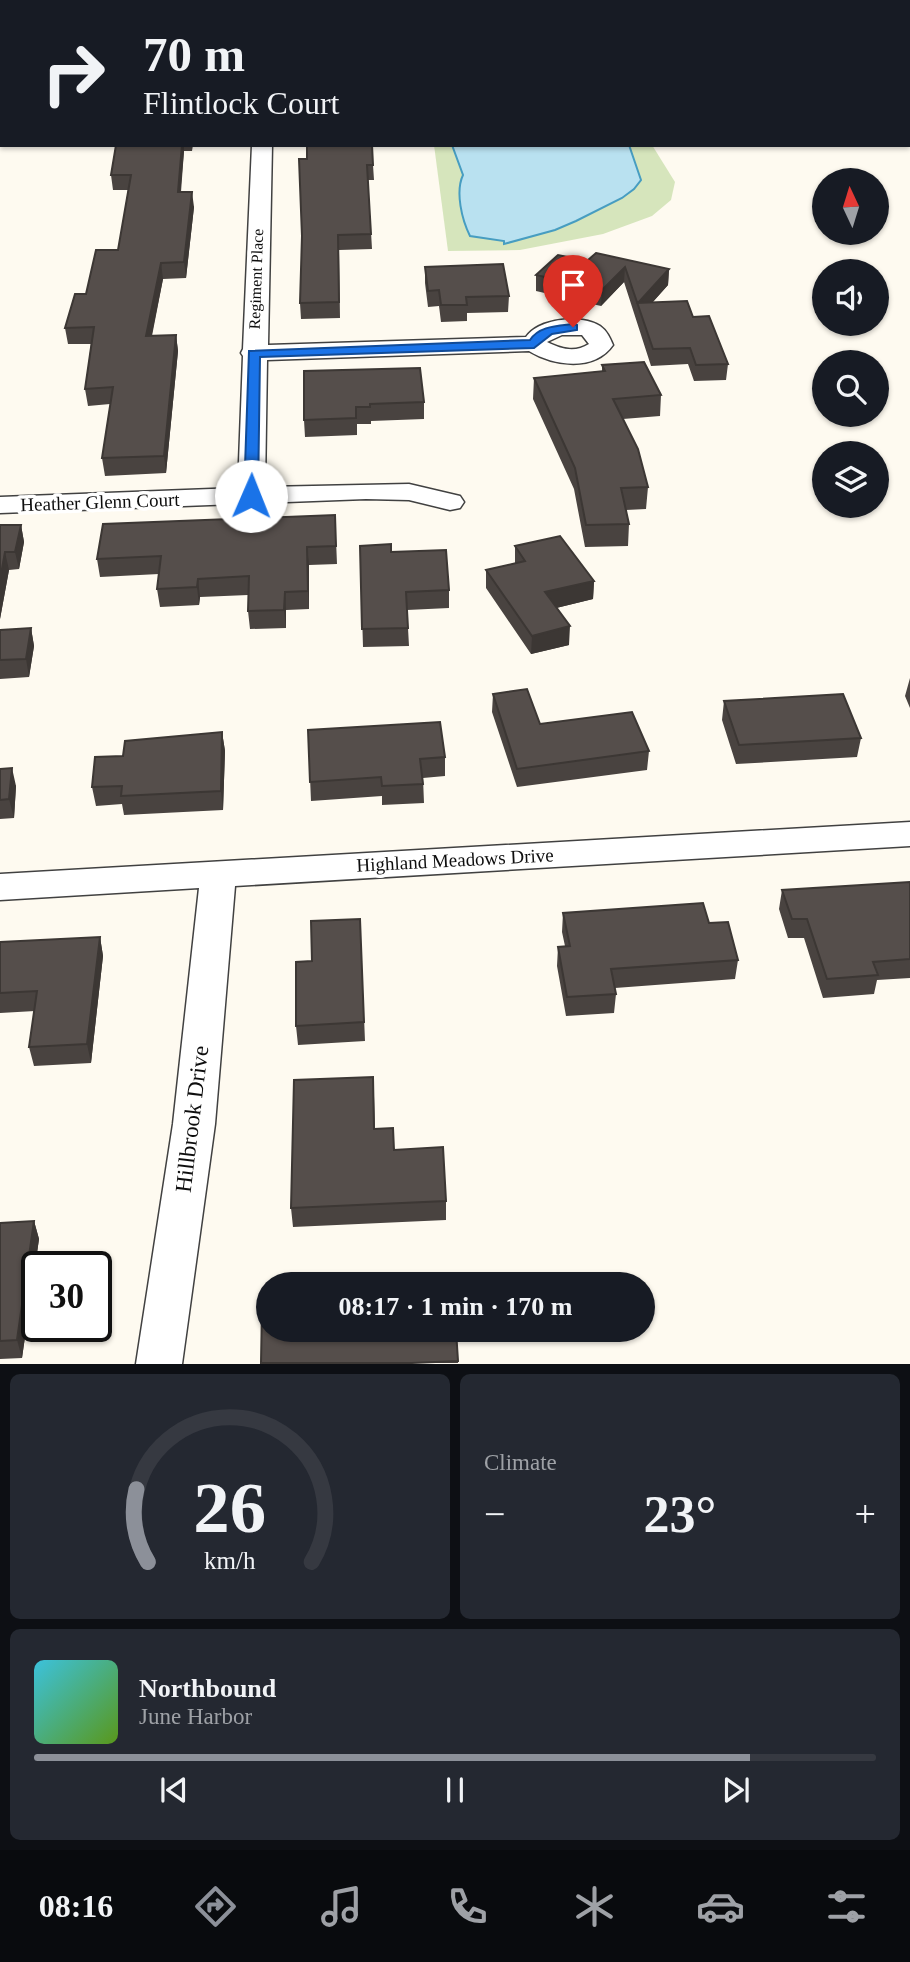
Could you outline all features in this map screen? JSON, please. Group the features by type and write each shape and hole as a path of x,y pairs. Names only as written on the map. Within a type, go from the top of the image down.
{"street":[{"name":"Regiment Place","path":"251,496 253,354 262,147"},
{"path":"253,354 534,344"},
{"name":"Heather Glenn Court","path":"0,505 410,492 450,502"},
{"name":"Highland Meadows Drive","path":"0,887 910,834"},
{"name":"Hillbrook Drive","path":"159,1363 194,1124 218,874"}],"green space":[{"path":"434,147 653,147 675,182 671,200 652,216 603,234 520,250 448,251"}],"water":[{"path":"453,147 630,147 641,180 622,198 576,221 555,230 504,244 504,241 470,236 460,206 463,175"}],"building":[{"path":"116,147 182,147 178,192 192,192 184,262 161,263 146,336 176,335 164,456 102,458 113,387 85,389 94,327 65,328 75,294 86,294 96,250 118,250 131,175 111,175"},
{"path":"307,147 372,147 373,165 367,165 371,234 338,235 339,302 300,303 302,236 299,159 307,159"},
{"path":"596,253 669,269 638,303 687,301 693,317 709,316 728,364 696,365 690,348 653,349 625,267 602,290 536,275 558,255 587,261"},
{"path":"503,264 509,296 466,297 467,305 441,305 439,290 428,291 425,267"},
{"path":"644,362 661,395 613,399 638,449 648,487 621,488 629,524 586,525 575,468 534,378 605,371 602,365"},
{"path":"420,368 424,402 370,404 370,407 356,407 356,418 304,420 304,371"},
{"path":"335,515 336,546 307,547 308,591 285,592 284,610 248,611 249,576 198,579 197,587 157,589 161,556 97,559 103,524"},
{"path":"0,525 21,525 15,552 5,552 0,580"},
{"path":"560,536 594,581 545,592 570,626 532,636 486,570 525,561 515,546"},
{"path":"391,544 391,552 446,550 449,590 406,592 408,628 362,629 360,546"},
{"path":"31,628 26,659 0,660 0,630"},
{"path":"527,689 540,724 632,712 649,751 517,769 493,694"},
{"path":"843,694 861,738 739,745 724,701"},
{"path":"440,722 445,757 420,759 423,784 382,786 381,777 310,782 308,730"},
{"path":"222,732 221,791 121,796 122,786 92,787 95,757 123,756 125,741"},
{"path":"12,768 9,799 0,800 0,769"},
{"path":"910,882 910,959 873,962 878,975 827,979 807,919 792,919 782,890"},
{"path":"703,903 709,923 728,922 738,960 611,969 616,994 567,997 558,947 570,946 563,913"},
{"path":"360,919 364,1022 296,1026 296,962 312,961 311,921"},
{"path":"100,937 87,1044 29,1047 37,991 0,993 0,942"},
{"path":"373,1077 374,1129 393,1128 394,1150 443,1147 446,1201 291,1208 294,1080"},
{"path":"34,1221 30,1251 21,1251 21,1312 17,1340 0,1341 0,1223"},
{"path":"261,1342 457,1342 458,1361 412,1363 261,1363"}],"route":[{"path":"251,496 253,354 534,344 539,336 549,331 573,327"}]}
